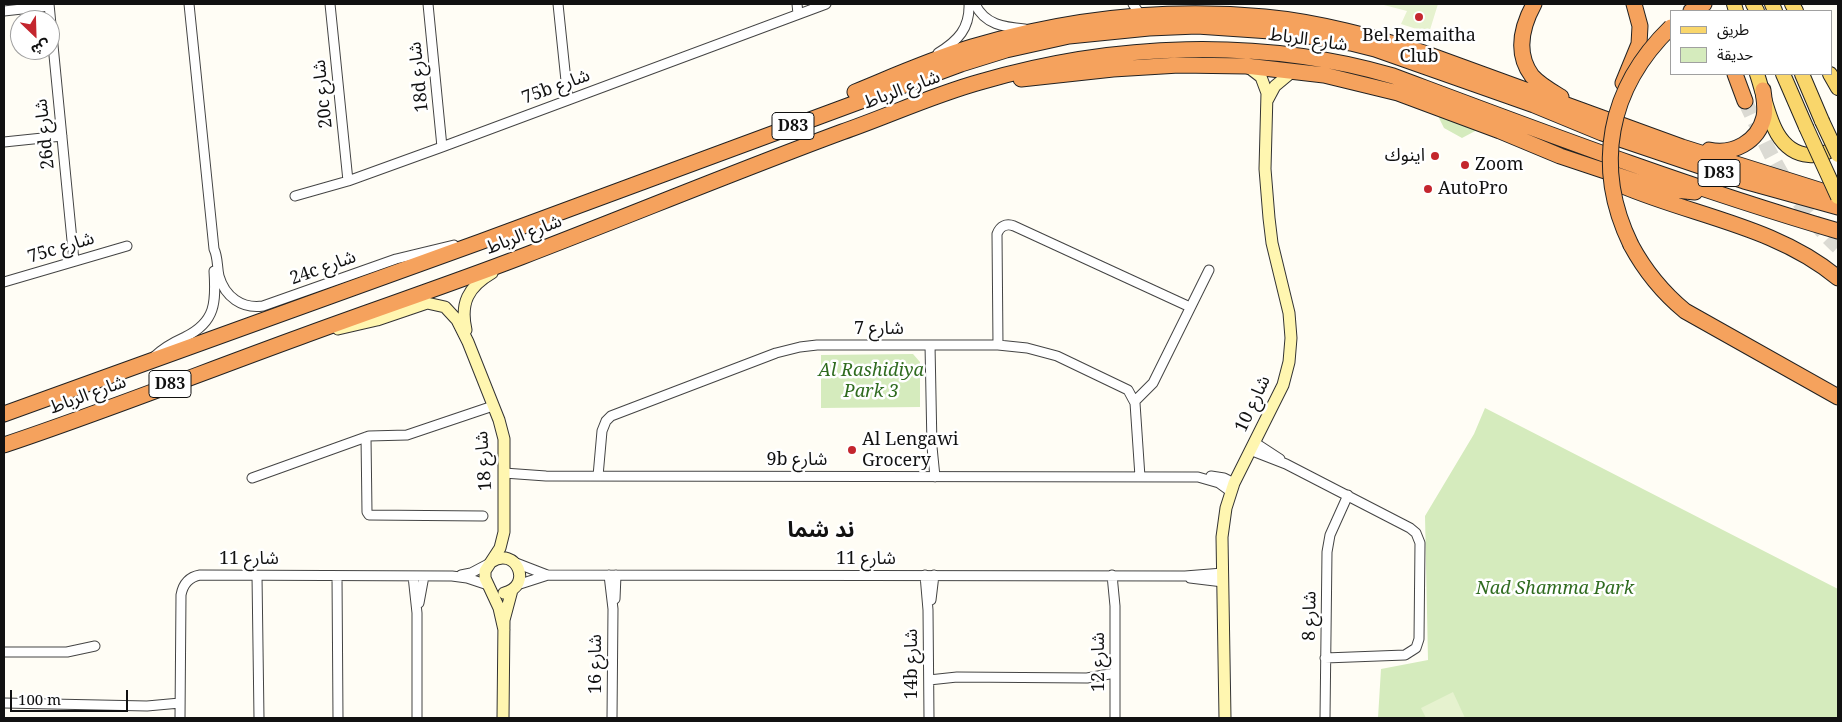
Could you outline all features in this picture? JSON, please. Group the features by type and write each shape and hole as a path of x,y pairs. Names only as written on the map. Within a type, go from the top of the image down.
{"highway":[{"path":"1534,4 1526,20 1521,38 1524,57 1531,75 1563,98 1598,112 1611,122"},
{"path":"1623,97 1624,80 1639,44 1640,26 1634,4"},
{"path":"1693,10 1704,4"},
{"path":"756,139 811,111 970,47 1137,10 1203,13 1267,17 1336,29 1385,41 1424,53 1682,147 1838,196"},
{"name":"شارع الرباط","path":"4,414 480,242 961,64 1006,50 1069,36 1149,28 1197,26 1285,32 1351,43 1375,49 1534,105 1602,133 1734,178 1838,207"},
{"path":"1670,28 1658,40 1635,71 1623,97 1613,131 1610,168 1616,206 1631,245 1654,280 1685,311 1838,397"},
{"name":"شارع الرباط","path":"4,446 314,331 518,258 763,162 974,83 1048,65 1123,54 1161,51 1239,51 1319,58 1366,68 1712,192 1838,231"},
{"path":"974,83 1156,66 1246,66 1293,71 1398,93 1566,157 1656,188 1684,192 1712,192"},
{"path":"1736,75 1745,102"},
{"path":"1682,147 1724,152 1744,144 1755,135 1762,123 1765,108 1763,90"},
{"path":"1566,157 1588,172 1650,197 1735,224 1782,243 1809,257 1838,278"}],"main road":[{"path":"1758,75 1774,126 1779,137 1787,146 1798,152 1810,155 1827,152 1838,145"},
{"path":"1783,75 1838,196"},
{"path":"1802,75 1838,155"},
{"path":"1831,75 1838,88"}],"street":[{"name":"24c شارع","path":"189,4 214,249 220,278 232,299 242,304 258,307 268,305 396,259 437,248 480,242"},
{"name":"20c شارع","path":"330,4 348,181"},
{"name":"18d شارع","path":"428,4 442,147"},
{"path":"558,4 568,100"},
{"path":"797,4 798,14"},
{"name":"75b شارع","path":"295,196 348,181 826,4"},
{"path":"902,73 946,48 958,38 967,25 969,4"},
{"path":"975,4 982,14 994,24 1010,28 1040,30"},
{"path":"4,11 49,5"},
{"name":"26d شارع","path":"49,5 74,261"},
{"name":"شارع 10","path":"1225,718 1223,522 1232,487 1283,385 1289,362 1291,338 1288,306 1272,243 1269,218 1265,147 1267,101 1265,84 1261,77 1246,66"},
{"path":"1267,101 1275,86 1293,71"},
{"path":"4,142 62,136"},
{"path":"998,345 997,234 1003,226 1008,225 1014,226 1190,307"},
{"name":"75c شارع","path":"4,282 127,246"},
{"name":"24c شارع","path":"152,360 168,346 197,331 210,316 215,299 212,252 214,249"},
{"name":"شارع 18","path":"468,342 463,310 472,289 483,278 518,258"},
{"path":"1135,402 1152,383 1209,270"},
{"name":"شارع 18","path":"314,331 363,324 421,304 445,307 454,315 468,342 504,439 504,525 500,548 490,563"},
{"path":"931,477 931,373 933,345"},
{"name":"شارع 7","path":"601,476 601,449 604,424 614,414 784,350 808,346 998,345 1027,348 1057,356 1123,386 1131,392"},
{"path":"1137,477 1135,402 1131,392 1142,390 1152,383"},
{"path":"252,478 366,437 407,435 493,406"},
{"path":"366,437 367,512 369,515 483,516"},
{"path":"1252,446 1410,528 1416,533 1420,544 1419,639 1416,648 1405,655 1326,656"},
{"name":"9b شارع","path":"504,475 1198,477 1232,487"},
{"name":"شارع 8","path":"1325,718 1326,552 1330,535 1338,516 1350,496"},
{"name":"شارع 18","path":"504,525 515,563"},
{"path":"504,630 500,608 485,578 485,571 490,563 503,557 515,563 520,574 505,610 504,718"},
{"name":"شارع 11","path":"452,576 472,573 490,563"},
{"name":"شارع 11","path":"515,563 548,575 1116,575 1223,578"},
{"name":"شارع 11","path":"180,710 181,595 183,587 191,578 200,575 452,576 467,578 488,586"},
{"name":"شارع 11","path":"514,588 548,575"},
{"name":"شارع 16","path":"612,718 613,575"},
{"name":"14b شارع","path":"929,575 929,718"},
{"name":"شارع 12","path":"1115,718 1116,575"},
{"path":"259,718 261,576"},
{"path":"338,718 340,576"},
{"path":"413,576 417,613 417,718"},
{"path":"417,613 424,576"},
{"path":"488,586 498,592 514,588"},
{"path":"4,652 66,652 95,646"},
{"path":"929,677 1115,678"},
{"path":"4,703 147,706 180,710"}],"green space":[{"name":"Bel Remaitha Club","path":"1380,4 1438,4 1429,33 1401,24 1407,11"},
{"path":"1440,116 1477,130 1462,138 1444,128 1439,118"},
{"name":"Al Rashidiya Park 3","path":"913,354 920,362 920,407 821,408 821,355"},
{"name":"Nad Shamma Park","path":"1485,408 1838,589 1838,718 1378,718 1381,669 1428,660 1425,516 1474,434"},
{"path":"1453,692 1465,718 1426,718 1421,708"}],"tunnel":[{"path":"1745,101 1784,179 1808,215 1838,247"}],"place":[{"name":"Bel Remaitha Club","path":"1419,17"},
{"name":"اينوك","path":"1435,156"},
{"name":"Zoom","path":"1465,165"},
{"name":"AutoPro","path":"1428,189"},
{"name":"Al Lengawi Grocery","path":"852,450"}],"district":[{"name":"ند شما","path":"821,531"}]}
